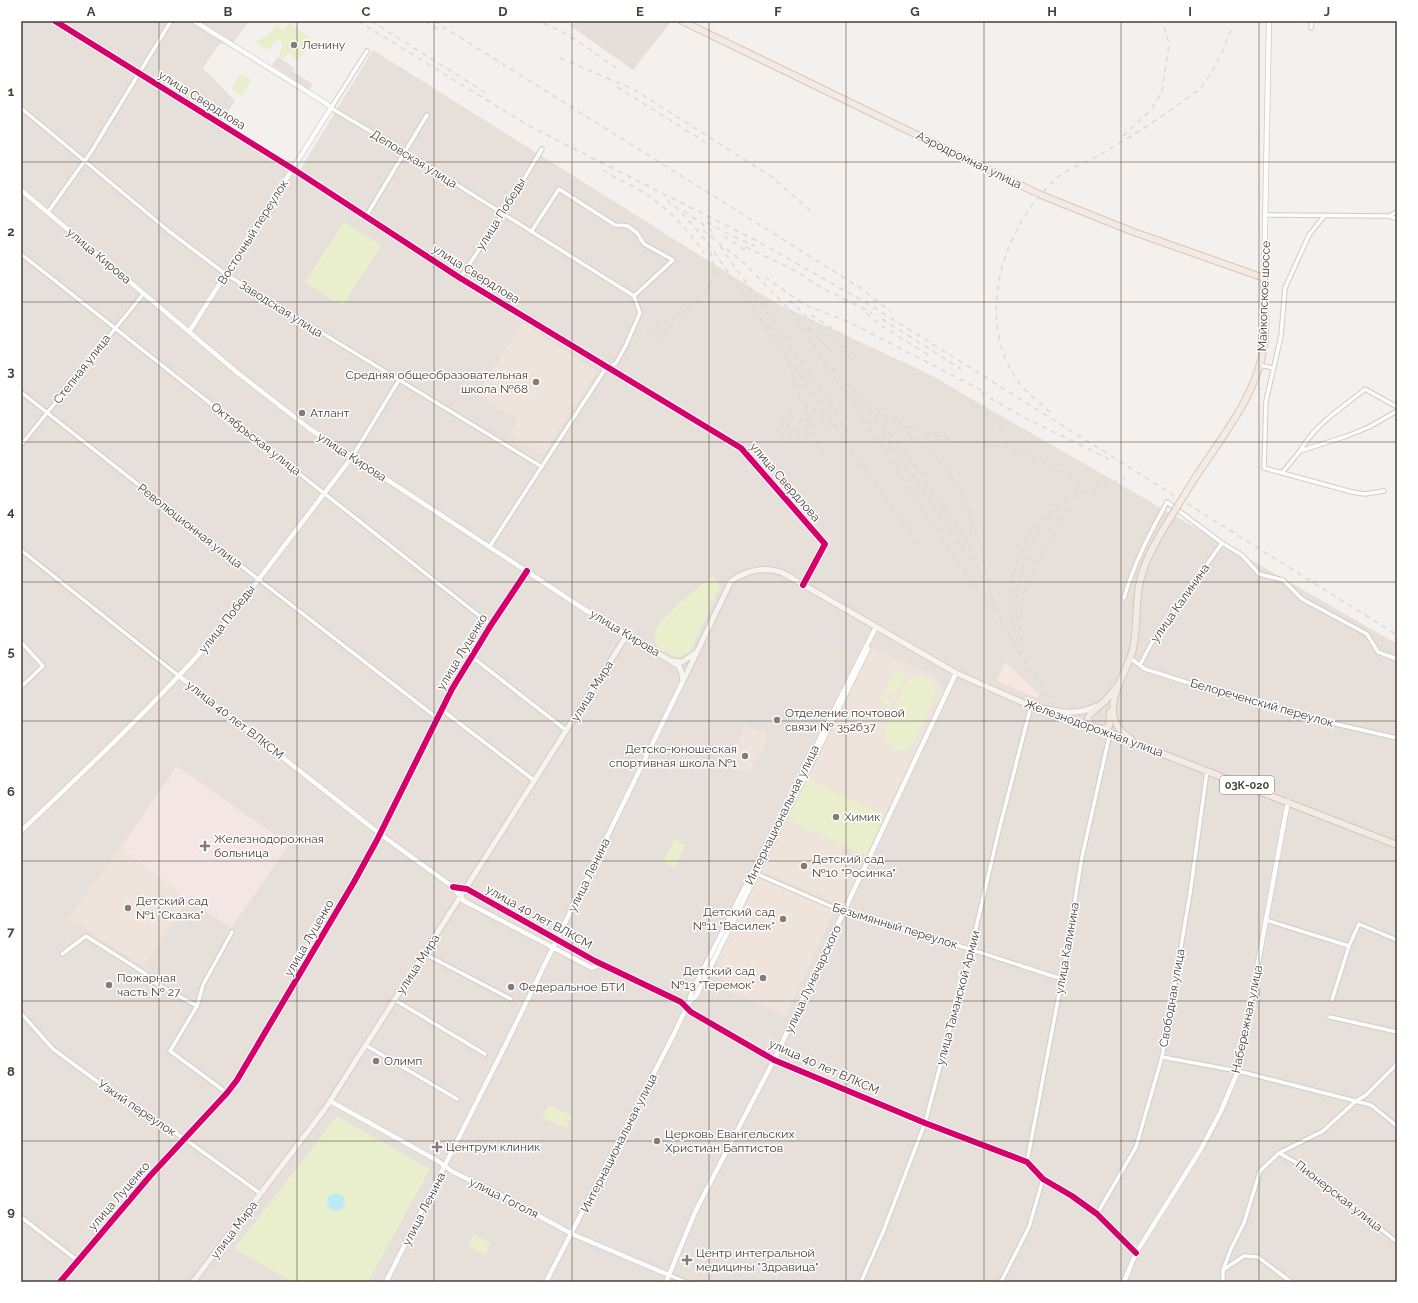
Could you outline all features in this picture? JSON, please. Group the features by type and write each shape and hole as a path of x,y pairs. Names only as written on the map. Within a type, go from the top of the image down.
{"main road":[{"name":"Аэродромная улица","path":"682,21 1041,195 1131,231 1264,278"},
{"name":"Майкопское шоссе","path":"1130,658 1136,639 1141,576 1149,554 1239,409 1260,365 1264,344 1264,278"},
{"name":"улица Ленина","path":"682,681 731,581 759,569 772,569 803,585"},
{"name":"Железнодорожная улица","path":"803,585 956,673 1044,712 1136,742 1397,845"},
{"name":"улица Кирова","path":"627,635 679,666 682,674 682,681"},
{"name":"улица Мира","path":"193,1282 330,1101 467,889 627,635"},
{"name":"улица Кирова","path":"671,660 682,662 696,652"},
{"path":"1120,683 1102,704 1090,714 1088,719 1093,727 1105,729 1109,726 1111,709 1130,658"},
{"path":"1115,699 1113,713 1117,724 1123,734 1136,742"},
{"path":"1032,706 1055,711 1076,713 1102,704"}],"street":[{"name":"улица Свердлова","path":"55,21 293,169 365,218 460,278 741,448 825,544 803,585"},
{"path":"48,212 85,160 171,21"},
{"name":"Деповская улица","path":"194,21 634,296"},
{"name":"Майкопское шоссе","path":"1264,278 1269,21"},
{"path":"1311,28 1312,21"},
{"name":"Восточный переулок","path":"189,332 227,275 367,51"},
{"name":"Заводская улица","path":"21,108 170,232 227,275 542,468"},
{"path":"365,218 428,115"},
{"name":"улица Победы","path":"460,278 503,214 542,148"},
{"path":"490,546 604,371 616,363 626,345 640,313 634,296 673,260 644,244 637,233 628,226 615,225 559,189 531,232"},
{"name":"улица Кирова","path":"21,190 239,374 310,429 627,635"},
{"path":"1389,216 1397,212"},
{"path":"1266,215 1389,216 1397,219"},
{"path":"1325,215 1309,235 1285,288 1281,336 1266,401 1264,468 1352,492 1365,494 1384,491"},
{"name":"Октябрьская улица","path":"21,254 115,326 491,625"},
{"name":"Степная улица","path":"21,446 115,326 144,293"},
{"path":"1260,365 1273,368"},
{"name":"улица Победы","path":"21,831 87,768 179,676 217,634 352,457 399,380"},
{"path":"1282,473 1300,451 1308,438 1323,421 1365,389 1397,407"},
{"name":"Революционная улица","path":"21,392 437,718"},
{"path":"1300,451 1347,436 1397,411"},
{"path":"1124,598 1130,576 1144,545 1167,502 1222,543 1242,555 1259,574 1283,580 1302,599 1367,634 1378,652 1397,659"},
{"name":"улица Калинина","path":"1140,665 1150,644 1222,543"},
{"name":"улица 40 лет ВЛКСМ","path":"21,550 380,834 453,887 461,898 553,949 592,968 602,964"},
{"name":"улица Луценко","path":"60,1282 150,1176 227,1093 237,1080 308,962 380,834 441,709 471,656 527,571"},
{"name":"Интернациональная улица","path":"546,1282 690,1002 691,994 755,873 877,628"},
{"path":"21,642 43,666 21,687"},
{"path":"471,656 567,731"},
{"name":"Белореченский переулок","path":"1130,658 1145,668 1223,694 1314,719 1397,738"},
{"name":"улица Луначарского","path":"666,1282 696,1210 774,1060 956,673"},
{"name":"улица Ленина","path":"386,1282 446,1166 553,949 682,681"},
{"name":"улица Таманской Армии","path":"861,1282 883,1232 925,1123 972,949 999,830 1032,706"},
{"path":"441,709 535,781"},
{"name":"улица Калинина","path":"1027,1162 1062,979 1082,857 1110,733"},
{"name":"Свободная улица","path":"1097,1214 1136,1146 1162,1057 1190,894 1207,770"},
{"name":"Набережная улица","path":"1124,1282 1136,1253 1201,1149 1221,1111 1238,1070 1288,801"},
{"name":"Безымянный переулок","path":"755,873 844,912 972,949 1062,979"},
{"name":"улица 40 лет ВЛКСМ","path":"453,887 467,889 602,964 681,1002 686,1009 774,1060 925,1123 1027,1162 1043,1179 1072,1196 1097,1214 1136,1253"},
{"path":"1266,920 1349,946"},
{"path":"1332,1000 1349,946 1359,924 1397,940"},
{"path":"227,1093 170,1051 197,1006 203,985 232,932"},
{"path":"62,954 86,936 146,974 148,979 197,1006"},
{"path":"425,954 511,999"},
{"path":"395,1000 485,1054"},
{"name":"Узкий переулок","path":"21,1013 53,1049 120,1098 185,1139 261,1194"},
{"path":"1330,1017 1397,1032"},
{"path":"366,1046 457,1099"},
{"path":"1162,1057 1238,1070 1356,1101 1372,1106 1397,1126"},
{"path":"1223,1282 1223,1270 1231,1249 1244,1223 1260,1171 1279,1153 1323,1131 1356,1101 1366,1096 1397,1064"},
{"name":"улица Гоголя","path":"330,1101 446,1166 459,1175 493,1191 572,1234 686,1282"},
{"name":"Пионерская улица","path":"1279,1153 1299,1164 1397,1242"},
{"path":"1001,1282 1029,1227 1043,1179"},
{"path":"21,1217 78,1261"},
{"path":"1223,1270 1244,1256 1258,1257 1291,1282"}],"shaded area":[{"path":"21,21 249,21 234,42 219,44 203,68 235,101 222,121 300,170 373,50 774,302 927,373 1397,644 1397,1282 21,1282"},
{"path":"581,21 667,21 670,23 633,70 569,25"},
{"path":"278,57 294,68 292,71 313,84 309,90 272,65"},
{"name":"Средняя общеобразовательная школа №68","path":"522,323 597,371 543,455 510,434 517,420 477,394"},
{"path":"816,623 858,642 853,652 806,629 809,624 814,626"},
{"path":"871,648 938,677 942,694 885,815 807,779"},
{"path":"1005,662 1039,694 1037,698 997,681"},
{"name":"Детско-юношеская спортивная школа №1","path":"745,725 765,733 767,739 749,774 728,764"},
{"name":"Железнодорожная больница","path":"177,766 289,845 231,928 188,899 121,847"},
{"name":"Детский сад №10 \"Росинка\"","path":"786,819 843,846 839,862 858,873 843,906 760,870"},
{"name":"Детский сад №1 \"Сказка\"","path":"121,847 188,899 144,967 68,918"},
{"path":"756,877 835,911 785,1016 720,987 729,970 717,963 716,960"},
{"path":"587,1234 656,1265 657,1268 585,1238"},
{"path":"579,1240 657,1273 655,1278 633,1268 633,1266 628,1269 613,1263 614,1259 599,1255 599,1252 597,1251 593,1255 577,1247"}],"green space":[{"path":"289,23 310,37 312,41 299,60 296,61 289,52 285,57 281,58 279,53 283,45 278,39 268,50 255,42 268,35 276,25 284,30"},
{"path":"240,74 250,78 251,81 242,95 232,90 232,87"},
{"path":"344,222 382,246 342,306 305,282"},
{"path":"713,575 720,586 690,652 679,658 658,649 655,635 659,624 682,601"},
{"path":"895,669 906,673 896,695 885,691"},
{"path":"921,675 931,680 933,683 935,689 934,697 912,745 905,750 894,750 886,741 885,729 905,684 912,677"},
{"path":"882,695 893,700 891,706 880,701"},
{"name":"Химик","path":"807,779 885,815 866,856 786,819"},
{"path":"675,839 686,845 675,868 663,862"},
{"path":"548,1105 572,1116 566,1128 542,1117"},
{"path":"337,1116 430,1169 368,1282 293,1282 234,1249"},
{"path":"474,1234 491,1243 485,1255 468,1246"}],"water":[{"path":"336,1193 342,1196 345,1202 342,1208 336,1211 330,1208 327,1202 330,1196"}],"railway":[{"path":"358,21 529,126 757,241 870,305 1397,635"},
{"path":"371,21 486,93"},
{"path":"425,21 439,30"},
{"path":"434,21 862,289 891,312"},
{"path":"534,21 555,28 566,34 619,70"},
{"path":"1123,136 1151,110 1162,92 1169,44 1163,21"},
{"path":"1050,412 1020,384 1004,355 998,329 997,301 1001,273 1009,246 1022,221 1038,198 1061,174 1094,158 1131,136 1163,116 1200,88 1215,67 1231,30"},
{"path":"560,58 633,89 772,177 814,214"},
{"path":"617,87 705,142"},
{"path":"603,170 641,191 668,211 691,235 704,253"},
{"path":"667,200 681,212 707,242 919,546"},
{"path":"684,211 712,231"},
{"path":"707,222 724,232 755,246"},
{"path":"703,230 744,263 797,317 826,366 987,603"},
{"path":"724,236 749,253"},
{"path":"720,246 832,404 847,433"},
{"path":"746,247 790,268 824,289 872,313"},
{"path":"647,334 685,311 697,301 706,290 712,278 714,264 709,249"},
{"path":"765,277 805,305 849,322 987,393"},
{"path":"789,300 819,328 857,356"},
{"path":"866,313 880,325 930,356"},
{"path":"811,315 862,347"},
{"path":"882,319 961,369"},
{"path":"656,340 674,321"},
{"path":"808,328 833,353"},
{"path":"787,364 791,371 799,395"},
{"path":"832,368 859,395 922,444 947,471 955,483 962,495 972,521 984,561 991,596 997,610 1019,652 1053,704"},
{"path":"952,390 981,409 1005,434"},
{"path":"981,393 1025,418 1109,459"},
{"path":"797,397 810,411"},
{"path":"852,399 887,430 903,448 961,532 985,581"},
{"path":"775,433 795,409"},
{"path":"812,409 833,428"},
{"path":"796,444 802,413"},
{"path":"807,413 823,453"},
{"path":"806,418 807,444"},
{"path":"781,438 792,419"},
{"path":"898,421 912,428 956,442 1007,447 1033,456 1082,483"},
{"path":"790,442 795,428"},
{"path":"883,432 972,563"},
{"path":"1094,489 1125,478"},
{"path":"1018,642 1013,624 1011,605 1012,586 1022,550 1031,534 1043,519 1058,506 1073,497 1099,487"},
{"path":"1022,641 1020,625 1021,608 1026,590 1041,556 1068,510"},
{"path":"1017,619 1016,609 1018,586 1021,574 1029,550 1040,531"}],"cycle path":[{"path":"55,21 293,169 460,278 741,448 825,544 803,585"},
{"path":"60,1282 150,1176 227,1093 237,1080 354,882 377,840 452,689 491,625 527,571"},
{"path":"453,887 467,889 595,961 681,1002 691,1012 774,1060 925,1123 1027,1162 1043,1179 1072,1196 1097,1214 1136,1253"}],"place":[{"name":"Ленину","path":"294,45"},
{"name":"Средняя общеобразовательная школа №68","path":"536,382"},
{"name":"Атлант","path":"302,413"},
{"name":"Отделение почтовой связи № 352637","path":"777,720"},
{"name":"Детско-юношеская спортивная школа №1","path":"745,756"},
{"name":"Химик","path":"836,817"},
{"name":"Железнодорожная больница","path":"205,846"},
{"name":"Детский сад №10 \"Росинка\"","path":"804,866"},
{"name":"Детский сад №1 \"Сказка\"","path":"128,908"},
{"name":"Детский сад №11 \"Василек\"","path":"783,919"},
{"name":"Детский сад №13 \"Теремок\"","path":"763,978"},
{"name":"Пожарная часть № 27","path":"109,985"},
{"name":"Федеральное БТИ","path":"511,987"},
{"name":"Олимп","path":"376,1061"},
{"name":"Церковь Евангельских Христиан Баптистов","path":"657,1141"},
{"name":"Центрум клиник","path":"437,1147"},
{"name":"Центр интегральной медицины \"Здравица\"","path":"687,1260"}]}
